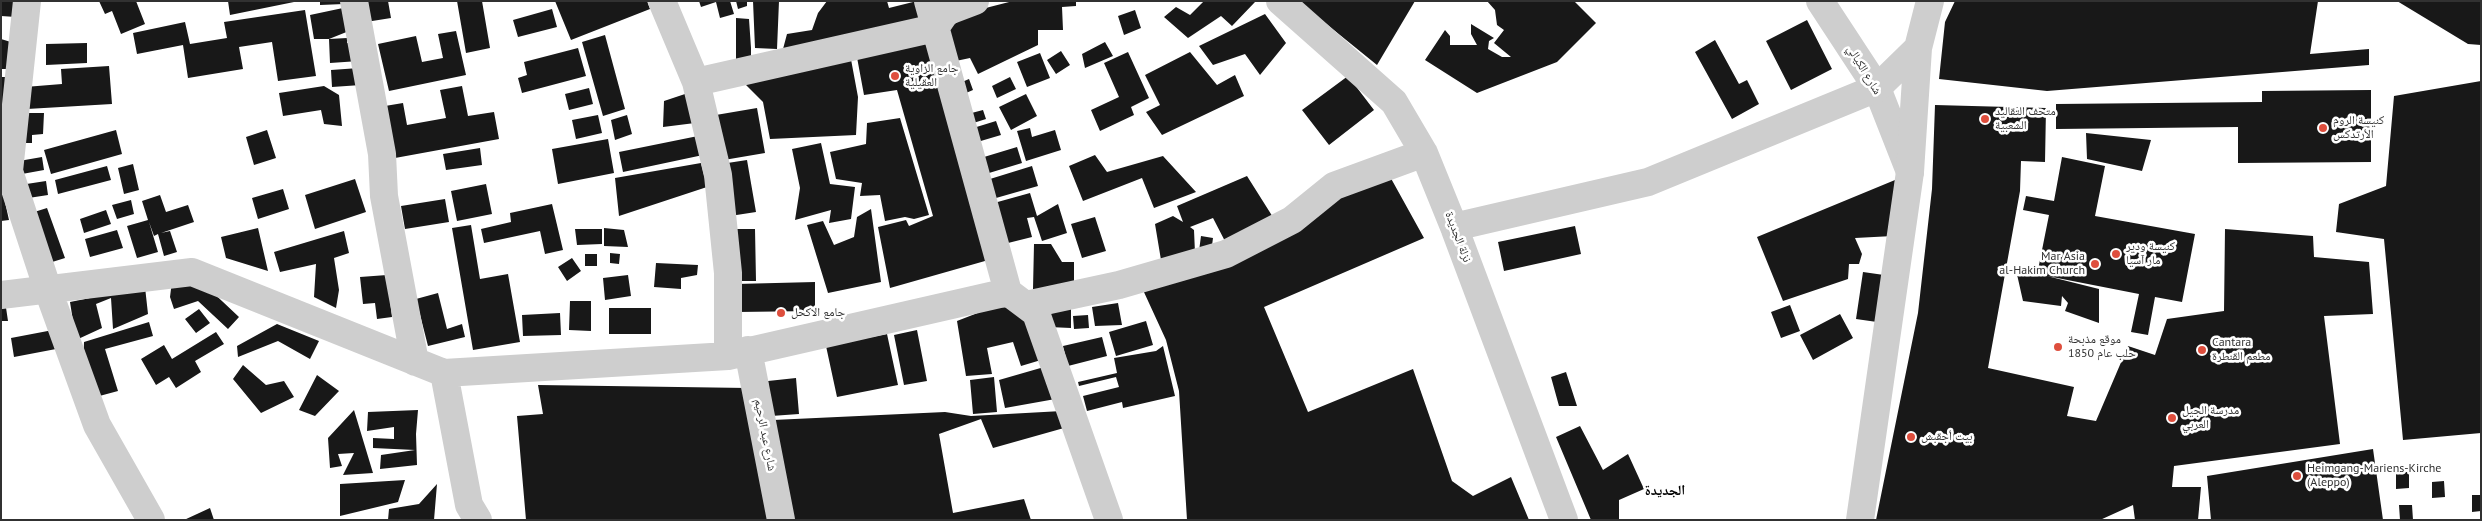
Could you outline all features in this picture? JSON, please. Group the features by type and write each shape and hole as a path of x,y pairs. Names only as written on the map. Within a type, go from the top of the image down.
{"street":[{"path":"27,1 9,171 48,290 97,425 151,520"},
{"path":"354,1 382,154 384,196 415,362"},
{"name":"شارع عبد الرحيم","path":"662,1 696,82 718,176 738,353 781,520"},
{"path":"928,1 1017,298 1036,313 1109,520"},
{"path":"696,82 935,28 946,12 974,1"},
{"name":"نزلة الجديدة","path":"1280,1 1394,102 1424,153 1454,227 1564,520"},
{"name":"شارع الكيالي","path":"1820,1 1877,88 1910,172"},
{"path":"1860,520 1910,172 1918,48 1930,1"},
{"path":"1454,227 1648,182 1877,88 1918,48"},
{"path":"1,295 192,272 444,374 738,353 1017,298 1118,285 1226,254 1292,220 1334,186 1424,153"},
{"path":"444,374 469,505 478,520"}],"building":[{"path":"1,1 17,1 16,17 1,16"},
{"path":"99,1 136,1 145,24 121,34 112,11 105,14"},
{"path":"228,1 294,1 294,2 230,15"},
{"path":"320,1 343,1 344,4 320,5"},
{"path":"364,1 388,1 391,18 366,22"},
{"path":"457,1 482,1 490,48 466,53"},
{"path":"555,1 647,1 650,9 571,40"},
{"path":"699,1 730,1 734,14 720,18 716,2 701,7"},
{"path":"736,1 747,1 747,6 738,9"},
{"path":"753,1 779,1 777,49 755,48"},
{"path":"827,1 887,1 889,8 917,1 924,19 783,49 787,34 812,30 818,13"},
{"path":"1013,1 1076,1 1076,6 1062,7 1063,30 1038,30 1038,45 978,74 970,58 951,62 944,31 974,11"},
{"path":"1204,1 1255,2 1232,26 1221,16 1188,38 1164,17 1176,7 1190,15"},
{"path":"1298,1 1415,1 1377,65"},
{"path":"1487,1 1574,1 1596,23 1557,62 1477,93 1425,60 1445,30 1450,36 1450,45 1477,45 1471,34 1471,24 1494,38 1489,41 1488,49 1502,57 1511,57 1494,43 1504,30 1497,25 1495,10"},
{"path":"1955,1 2318,1 2310,54 2369,49 2369,65 2047,91 1939,79 1945,22"},
{"path":"2397,1 2481,1 2481,45 2468,44"},
{"path":"343,8 349,31 329,39 314,39 310,15"},
{"path":"552,9 557,27 518,37 513,20"},
{"path":"305,10 316,76 278,81 272,42 239,47 243,69 188,78 183,45 137,54 133,33 185,22 190,44 227,38 224,22"},
{"path":"1135,10 1141,28 1124,35 1118,16"},
{"path":"1265,14 1286,43 1260,75 1245,54 1213,65 1199,46"},
{"path":"736,18 749,19 751,59 736,63"},
{"path":"1807,20 1832,69 1791,90 1766,41"},
{"path":"456,31 466,75 389,91 378,44 416,36 422,62 443,58 438,34"},
{"path":"929,34 992,259 890,288 878,227 906,220 909,226 933,216 897,90 864,95 856,52"},
{"path":"605,35 625,109 603,116 582,42"},
{"path":"347,38 347,43 358,43 359,61 330,63 329,39"},
{"path":"1,39 14,43 13,69 1,69"},
{"path":"1715,40 1739,84 1747,80 1759,104 1732,119 1695,52"},
{"path":"1105,42 1113,56 1085,68 1082,54"},
{"path":"87,43 87,63 46,65 46,44"},
{"path":"578,48 586,76 522,93 518,78 527,75 524,62"},
{"path":"1061,51 1070,65 1056,74 1047,60"},
{"path":"1128,52 1149,98 1131,107 1134,115 1100,131 1091,110 1119,97 1104,63"},
{"path":"1190,52 1217,85 1235,75 1244,96 1162,135 1146,112 1160,105 1145,75"},
{"path":"1040,53 1050,78 1027,87 1017,62"},
{"path":"850,54 858,97 856,135 770,139 763,102 739,78"},
{"path":"109,66 112,104 27,109 25,87 62,84 61,69"},
{"path":"359,68 361,85 332,87 331,70"},
{"path":"1348,76 1374,110 1329,145 1302,110"},
{"path":"1,77 8,77 1,119"},
{"path":"1010,77 1016,89 997,98 992,86"},
{"path":"969,79 973,90 959,96 955,85"},
{"path":"2481,81 2481,433 2403,440 2384,239 2336,232 2339,204 2386,186 2394,96"},
{"path":"324,86 339,95 342,126 324,124 321,110 283,116 279,93"},
{"path":"462,86 468,116 494,112 499,139 395,158 385,106 403,103 407,125 446,118 440,90"},
{"path":"589,88 593,104 569,110 565,94"},
{"path":"2371,90 2371,162 2238,163 2238,127 2056,129 2056,104 2262,102 2262,91"},
{"path":"685,94 695,123 663,127 664,101"},
{"path":"1026,94 1037,116 1011,130 999,107"},
{"path":"1935,105 2046,108 2045,162 2021,161 2020,191 1988,368 2074,387 2067,416 2096,421 2128,346 2155,355 2167,319 2224,311 2225,229 2313,236 2314,257 2369,262 2373,314 2324,316 2340,444 2174,466 2172,487 2201,487 2198,520 2135,520 2133,505 2100,520 1876,520 1918,313 1932,189"},
{"path":"757,108 765,153 718,161 710,116"},
{"path":"983,110 986,119 967,125 964,115"},
{"path":"20,113 44,113 43,134 32,135 32,143 19,143"},
{"path":"598,115 602,133 576,139 572,120"},
{"path":"627,115 632,134 615,140 611,120"},
{"path":"900,118 929,215 914,219 905,217 885,221 880,195 860,196 862,183 836,179 830,152 866,144 867,123"},
{"path":"996,121 1001,135 974,143 970,129"},
{"path":"1030,128 1032,137 1055,130 1061,150 1026,161 1017,131"},
{"path":"116,130 122,154 51,174 44,150"},
{"path":"267,130 276,158 254,165 246,137"},
{"path":"2086,133 2151,140 2142,171 2087,159"},
{"path":"698,136 703,155 623,172 619,152"},
{"path":"608,139 614,173 558,184 552,149"},
{"path":"821,143 830,184 855,187 851,219 829,223 831,210 795,220 800,188 792,149"},
{"path":"1017,147 1022,163 989,173 984,157"},
{"path":"480,148 482,165 446,170 443,154"},
{"path":"1095,155 1107,172 1163,156 1196,192 1154,208 1142,178 1083,201 1069,166"},
{"path":"42,157 44,170 22,174 19,161"},
{"name":"كنيسة ودير مار آسيا","path":"2062,157 2105,166 2095,216 2195,234 2182,302 2155,297 2148,335 2131,332 2139,294 2047,276 2099,289 2099,323 2065,311 2068,303 2062,296 2061,306 2023,301 2016,270 2037,275 2049,215 2023,210 2026,196 2054,201"},
{"path":"747,160 756,212 730,216 721,164"},
{"path":"701,163 707,187 619,216 615,178"},
{"path":"133,164 139,190 124,194 118,168"},
{"path":"107,166 111,180 58,194 55,180"},
{"path":"1032,166 1038,186 996,198 990,179"},
{"path":"1388,173 1424,238 1264,307 1308,412 1413,369 1452,481 1473,496 1511,477 1529,520 1187,520 1179,391 1166,340 1143,290"},
{"path":"1247,176 1276,222 1228,247 1213,218 1190,227 1194,230 1195,253 1162,266 1155,224 1173,216 1183,222 1177,206"},
{"path":"355,179 366,212 315,229 305,195"},
{"path":"1895,180 1893,236 1855,238 1862,254 1859,264 1849,264 1848,279 1783,301 1757,237"},
{"path":"46,181 48,195 22,199 20,185"},
{"path":"1,184 9,220 1,221"},
{"path":"486,184 492,214 457,221 451,191"},
{"path":"283,189 289,209 258,219 252,198"},
{"path":"1030,193 1037,216 1058,204 1067,233 1042,241 1034,217 1027,218 1032,237 1004,244 994,203"},
{"path":"160,195 166,212 188,205 194,222 161,233 170,231 177,252 164,256 158,234 154,236 149,222 158,252 137,258 127,226 148,220 142,201"},
{"path":"445,199 449,222 405,229 401,206"},
{"path":"131,200 134,214 117,219 112,205"},
{"path":"552,204 563,250 545,254 540,231 484,243 481,229 511,222 510,213"},
{"path":"47,208 65,258 49,263 31,213"},
{"path":"871,209 881,282 828,293 807,225 823,221 834,245 854,237 857,217"},
{"path":"106,210 111,224 84,233 80,219"},
{"path":"1095,217 1106,251 1082,258 1071,224"},
{"path":"471,225 480,279 508,274 520,342 473,350 452,228"},
{"path":"1575,226 1581,254 1504,271 1498,242"},
{"path":"258,228 268,271 226,258 221,237"},
{"path":"604,228 624,230 628,247 604,246"},
{"path":"575,229 602,229 602,244 577,245"},
{"path":"734,229 755,229 756,281 737,281"},
{"path":"117,230 123,248 90,257 85,239"},
{"path":"344,231 349,253 334,258 339,290 336,308 314,297 316,264 280,272 274,252"},
{"path":"1201,236 1213,238 1211,253 1199,251"},
{"path":"1034,244 1051,244 1062,262 1074,262 1074,289 1033,289"},
{"path":"610,253 620,254 619,264 610,263"},
{"path":"585,254 597,254 597,266 585,266"},
{"path":"572,258 581,271 567,281 558,267"},
{"path":"656,263 698,265 697,275 681,278 681,289 654,287"},
{"path":"1863,272 1891,276 1884,323 1856,319"},
{"path":"387,275 392,317 377,319 375,303 363,304 360,277"},
{"path":"628,275 631,296 605,300 603,278"},
{"path":"172,281 206,286 239,317 228,329 198,301 174,309 170,297"},
{"path":"815,282 815,311 737,312 736,284"},
{"path":"145,287 148,314 113,329 111,298 96,304 102,328 76,340 70,302"},
{"path":"438,293 447,329 462,324 465,337 428,346 416,299"},
{"path":"5,301 8,321 1,321 1,302"},
{"path":"570,301 591,301 591,331 569,330"},
{"path":"1118,303 1122,325 1095,326 1092,307"},
{"path":"1050,304 1071,304 1071,328 1049,327"},
{"path":"1790,305 1800,331 1781,338 1771,312"},
{"path":"993,307 1029,308 1041,360 1021,366 1013,342 987,348 992,374 966,376 957,321"},
{"path":"609,308 651,308 651,334 609,334"},
{"path":"199,309 210,323 196,333 185,319"},
{"path":"560,313 561,335 523,336 522,315"},
{"path":"1840,314 1853,338 1813,360 1800,335"},
{"path":"1088,315 1089,328 1074,329 1073,316"},
{"path":"1146,321 1153,345 1116,356 1109,332"},
{"path":"149,322 153,336 105,349 118,391 92,398 83,371 84,342"},
{"path":"277,324 319,341 310,359 278,341 238,357 237,346"},
{"path":"53,330 56,349 14,357 11,338"},
{"path":"917,330 927,381 904,385 894,335"},
{"path":"216,332 224,344 195,361 201,372 176,388 169,377 156,385 141,359 164,345 172,359"},
{"path":"887,334 898,385 837,397 826,346"},
{"path":"1102,337 1107,356 1068,366 1063,346"},
{"path":"1163,346 1175,396 1123,408 1122,402 1087,411 1083,396 1119,387 1116,377 1079,386 1078,382 1117,373 1114,358 1156,351"},
{"path":"243,365 266,385 284,381 294,397 261,413 233,379"},
{"path":"1051,365 1061,398 1005,408 999,380"},
{"path":"1566,372 1577,406 1559,406 1551,377"},
{"path":"317,375 339,391 315,416 299,410"},
{"path":"994,377 997,412 973,414 970,380"},
{"path":"796,378 799,414 771,416 768,381"},
{"path":"538,385 748,388 772,520 526,520 517,416 543,414"},
{"path":"354,410 373,473 343,475 354,453 338,454 342,466 330,468 328,438"},
{"path":"418,410 416,434 417,465 380,469 381,455 415,450 373,448 373,438 394,439 394,427 367,431 368,412"},
{"path":"1062,411 1064,428 993,448 981,419 939,434 953,513 1024,499 1031,520 791,520 773,420 945,412 971,416"},
{"path":"1580,426 1603,470 1628,454 1644,489 1619,500 1619,520 1591,520 1556,437"},
{"path":"2373,449 2383,520 2211,520 2207,476"},
{"path":"2396,472 2409,472 2409,488 2396,489"},
{"path":"405,480 398,502 340,516 340,484"},
{"path":"2444,481 2445,497 2432,498 2432,482"},
{"path":"437,484 434,520 388,520 389,509 419,504"},
{"path":"2472,495 2481,495 2481,511 2472,512"},
{"path":"2399,505 2412,505 2413,520 2400,520"},
{"path":"210,508 214,520 184,520"}],"place":[{"name":"جامع الزاوية العقيلية","path":"895,76"},
{"name":"متحف التقاليد الشعبية","path":"1985,119"},
{"name":"كنيسة الروم الأرتدكس","path":"2323,128"},
{"name":"كنيسة ودير مار آسيا","path":"2116,254"},
{"name":"Mar Asia al-Hakim Church","path":"2095,264"},
{"name":"جامع الاكحل","path":"781,313"},
{"name":"موقع مذبحة حلب عام 1850","path":"2058,347"},
{"name":"Cantara مطعم القنطرة","path":"2202,350"},
{"name":"مدرسة الجيل العربي","path":"2172,418"},
{"name":"بيت أجقبش","path":"1911,437"},
{"name":"Heimgang-Mariens-Kirche (Aleppo)","path":"2297,476"}],"district":[{"name":"الجديدة","path":"1665,491"}]}
